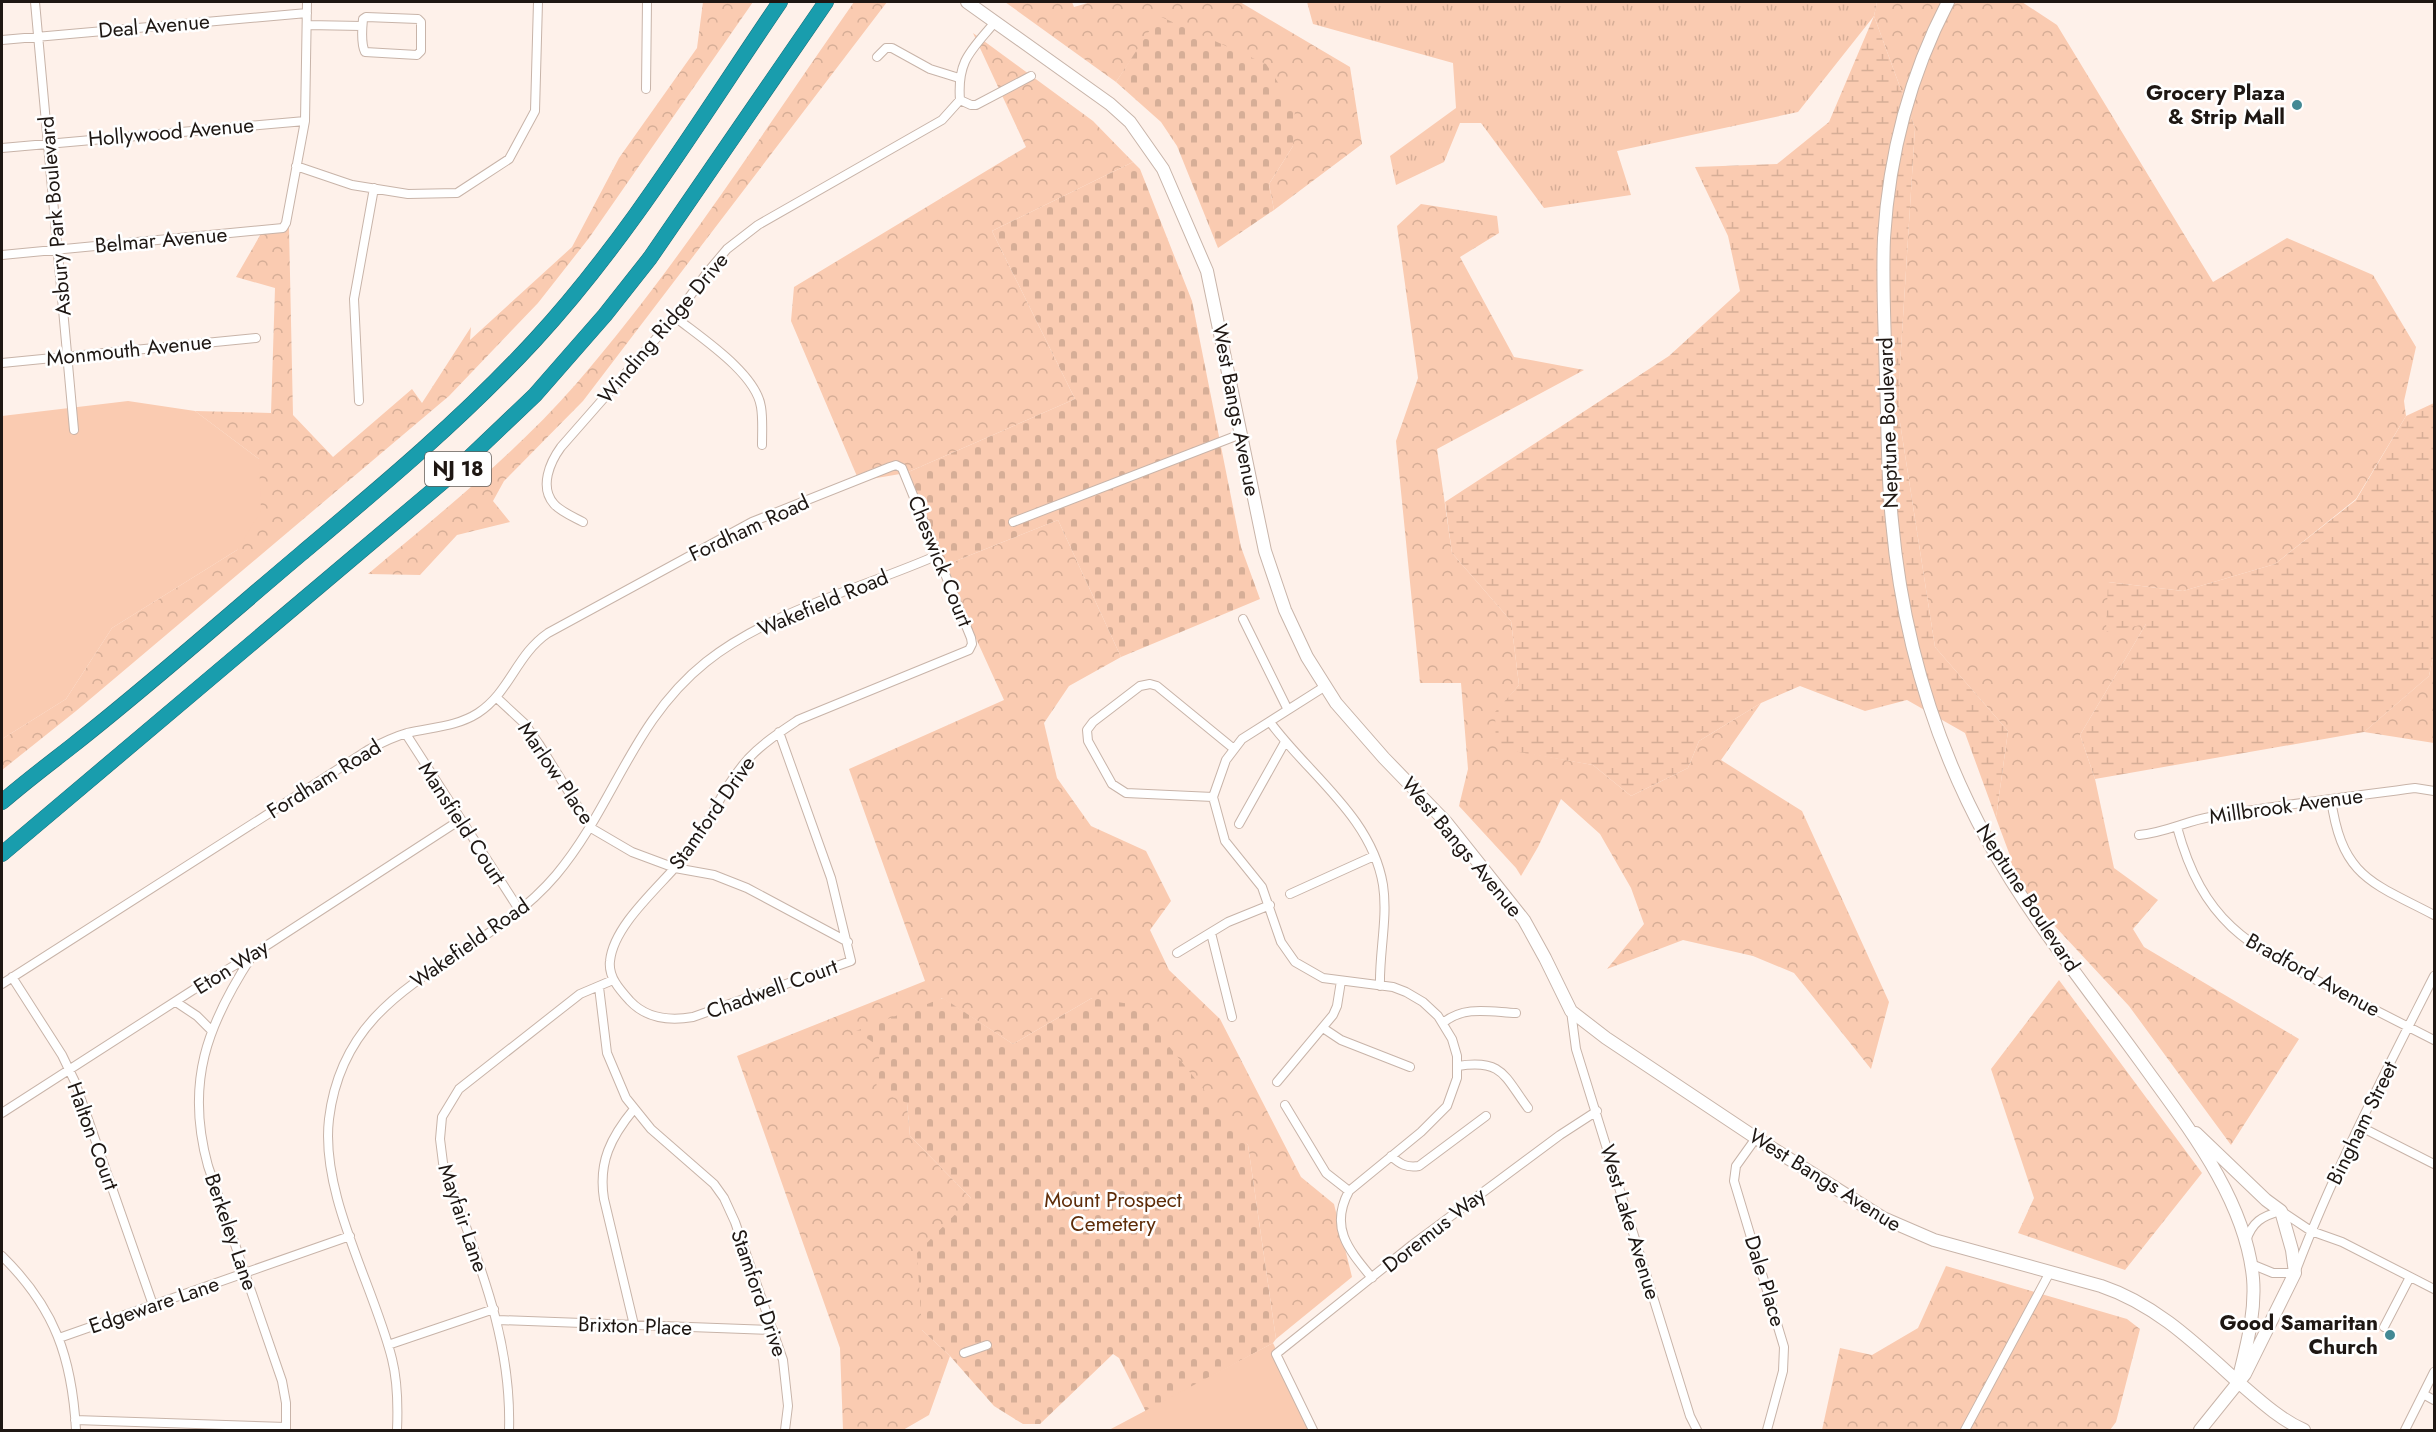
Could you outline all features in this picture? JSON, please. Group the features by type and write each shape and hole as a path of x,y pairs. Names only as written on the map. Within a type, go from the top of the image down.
{"highway":[{"name":"NJ 18","path":"2,802 71,747 369,497 482,395 536,339 588,276 655,186 780,2"},
{"name":"NJ 18","path":"2,854 442,483 535,395 605,315 650,258 826,2"}],"street":[{"name":"Asbury Park Boulevard","path":"35,2 74,430"},
{"path":"307,2 305,120 296,166 352,185 408,194 457,193 509,159 535,111 538,2"},
{"path":"646,89 647,2"},
{"name":"West Bangs Avenue","path":"967,2 1110,104 1130,122 1163,168 1207,271 1256,516 1271,571 1285,610 1307,657 1324,687 1352,722 1446,822 1492,877 1524,920 1571,1011 1606,1038 1866,1209 1909,1231 2119,1292 2144,1305 2175,1327 2277,1414 2304,1431"},
{"name":"Neptune Boulevard","path":"1948,2 1932,33 1905,108 1892,171 1884,239 1892,519 1899,580 1912,645 1939,734 1958,781 1988,841 2027,906 2179,1115 2228,1192 2246,1241 2251,1264 2254,1299 2253,1315 2238,1381 2200,1431"},
{"name":"Deal Avenue","path":"2,40 307,13"},
{"path":"366,17 418,19 421,22 421,51 417,55 365,52 362,26 363,19 366,17"},
{"path":"995,22 966,58 959,78 960,100 976,105 1031,76"},
{"path":"307,25 362,26"},
{"path":"877,57 886,48 892,48 930,69 959,78"},
{"name":"Winding Ridge Drive","path":"583,522 556,506 549,495 546,480 553,459 675,317 716,261 747,233 942,120 960,100"},
{"name":"Hollywood Avenue","path":"2,148 305,120"},
{"name":"Belmar Avenue","path":"2,255 276,230 285,226 296,166"},
{"path":"358,401 354,299 374,188"},
{"path":"675,317 731,361 743,374 761,406 762,445"},
{"name":"Monmouth Avenue","path":"2,363 256,338"},
{"path":"1013,522 1241,434"},
{"name":"Fordham Road","path":"2,984 368,750 406,734 457,724 479,712 498,698 526,652 548,633 752,522 890,467 896,465 902,468"},
{"name":"Cheswick Court","path":"902,468 970,638 972,644 965,653"},
{"name":"Wakefield Road","path":"398,1431 396,1384 388,1344 333,1184 328,1143 332,1100 348,1055 369,1023 394,997 495,930 520,911 556,875 591,828 649,723 676,690 706,662 762,627 938,555"},
{"path":"1243,620 1288,710"},
{"name":"Stamford Drive","path":"613,980 610,960 623,927 675,868 696,840 724,791 739,770 761,747 779,732 809,715 965,653"},
{"path":"1213,797 1126,793 1119,790 1112,784 1088,741 1088,730 1093,722 1140,686 1150,684 1157,686 1234,749"},
{"path":"1324,687 1254,730 1234,749 1226,760 1213,797 1225,842 1259,882 1270,905 1281,942 1295,962 1323,978 1406,992 1431,1009 1443,1023 1452,1039 1458,1066 1451,1098 1442,1112 1349,1191 1341,1210 1341,1232 1347,1245 1372,1278"},
{"name":"Marlow Place","path":"498,698 525,724 591,828 632,852 675,868 714,875 747,888 848,942"},
{"path":"1270,722 1348,812 1361,829 1374,856 1384,894 1380,986"},
{"name":"Chadwell Court","path":"613,980 643,1011 661,1018 676,1020 693,1017 851,961 831,878 779,732"},
{"name":"Mansfield Court","path":"406,734 520,911"},
{"path":"1239,824 1285,742"},
{"name":"Millbrook Avenue","path":"2139,835 2154,834 2209,817 2415,788 2434,791"},
{"path":"2331,799 2338,836 2348,856 2360,871 2381,888 2434,915"},
{"name":"Eton Way","path":"2,1113 460,820"},
{"name":"Bradford Avenue","path":"2177,827 2200,888 2220,915 2240,936 2273,959 2434,1040"},
{"path":"1290,894 1374,856"},
{"path":"1177,953 1241,916 1270,905"},
{"path":"1211,933 1232,1017"},
{"name":"Berkeley Lane","path":"252,955 211,1030 199,1086 201,1136 208,1166 282,1381 286,1403 286,1429"},
{"name":"Bingham Street","path":"2238,1381 2256,1354 2295,1273 2311,1231 2359,1126 2434,976"},
{"name":"Halton Court","path":"12,977 69,1070 153,1305"},
{"name":"Mayfair Lane","path":"509,1431 508,1381 498,1320 443,1163 440,1139 442,1117 451,1099 467,1080 580,994 613,980"},
{"path":"1277,1082 1323,1028 1337,1006 1341,981"},
{"name":"Stamford Drive","path":"599,987 607,1053 616,1078 634,1109 651,1129 704,1174 724,1198 735,1222 783,1360 788,1387 785,1431"},
{"path":"176,1002 197,1016 211,1030"},
{"path":"1443,1023 1453,1015 1468,1011 1516,1013"},
{"name":"West Lake Avenue","path":"1571,1011 1576,1049 1690,1416 1697,1431"},
{"path":"1323,1028 1341,1040 1410,1067"},
{"path":"1458,1066 1476,1063 1492,1065 1500,1071 1528,1108"},
{"path":"1285,1105 1326,1173 1349,1191"},
{"path":"634,1109 617,1129 609,1144 604,1158 602,1178 604,1199 634,1325"},
{"name":"Doremus Way","path":"1313,1431 1276,1354 1551,1142 1597,1111"},
{"path":"2179,1115 2228,1165 2281,1211 2311,1231 2342,1242 2434,1289"},
{"path":"1391,1155 1401,1164 1410,1167 1419,1166 1486,1116"},
{"path":"2359,1126 2434,1164"},
{"name":"Dale Place","path":"1756,1138 1736,1166 1734,1181 1784,1347 1783,1371 1767,1431"},
{"path":"2246,1241 2253,1225 2260,1218 2281,1211"},
{"path":"2251,1264 2273,1273 2295,1273 2292,1250 2281,1211"},
{"name":"Edgeware Lane","path":"59,1338 351,1236"},
{"path":"2,1257 20,1274 38,1297 59,1338 71,1380 76,1431"},
{"path":"1965,1431 2050,1272"},
{"path":"2384,1328 2410,1276"},
{"path":"388,1344 494,1309"},
{"name":"Brixton Place","path":"498,1320 773,1330"},
{"path":"964,1353 987,1345"},
{"path":"2405,1431 2434,1372"},
{"path":"2423,1394 2434,1400"},
{"path":"75,1420 286,1429"}],"green space":[{"path":"703,2 753,2 589,238 538,303 449,396 76,711 2,770 2,739 66,699 112,628 237,550 259,459 195,411 271,413 275,288 236,277 262,232 289,227 293,415 333,457 412,389 422,403 471,327 470,340 572,247 619,158 697,48"},
{"path":"854,2 887,2 583,401 504,481 493,501 510,522 457,535 420,575 368,574 502,459 576,384 614,339 685,245"},
{"path":"1005,2 1072,2 1074,7 1091,2 1240,2 1350,67 1362,144 1274,210 1269,184 1293,146 1160,17 1116,82"},
{"path":"1307,2 1877,2 1874,16 1798,112 1617,151 1631,195 1544,208 1481,123 1460,123 1444,162 1396,185 1390,156 1456,108 1453,63 1313,24"},
{"path":"1877,2 2022,2 2057,25 2213,282 2287,238 2373,275 2416,347 2404,401 2406,416 2356,499 2275,564 2183,591 2108,582 2146,624 2080,735 2095,779 2114,868 2158,900 2133,929 2144,947 2299,1039 2231,1145 2129,1006 2000,867 2012,861 1996,818 2008,731 1935,647 1899,416 1900,365 1915,128 1874,16"},
{"path":"1159,16 1266,64 1295,109 1293,146 1269,184 1274,210 1218,248 1177,146 1161,122 1116,82"},
{"path":"1874,16 1915,128 1900,365 1899,416 1935,647 2008,731 1996,818 1965,733 1907,700 1865,711 1800,686 1761,703 1699,741 1688,768 1631,796 1593,765 1496,748 1495,712 1519,685 1511,621 1452,553 1445,502 1669,356 1740,291 1728,236 1695,167 1777,164 1829,122"},
{"path":"973,33 1093,121 1133,162 992,231 1075,399 906,473 859,481 791,321 794,287 1026,147"},
{"path":"1133,162 1140,169 1192,301 1241,547 1260,599 1121,657 1058,520 943,566 906,473 1075,399 992,231"},
{"path":"1421,204 1497,216 1499,233 1460,257 1514,357 1584,370 1437,449 1452,553 1511,621 1519,685 1496,712 1496,747 1593,765 1631,796 1688,768 1699,741 1761,703 1721,760 1802,811 1889,1002 1871,1069 1794,973 1753,956 1683,940 1607,969 1644,924 1631,888 1600,834 1561,799 1521,876 1459,806 1468,769 1461,683 1420,683 1396,441 1418,378 1397,226"},
{"path":"128,401 195,411 259,459 261,511 237,550 112,628 66,699 2,739 2,416"},
{"path":"2434,403 2434,652 2429,676 2364,732 2095,779 2080,735 2146,624 2106,632 2108,582 2183,591 2275,564 2356,500 2406,416"},
{"path":"1058,520 1121,657 1069,686 1044,723 1057,778 1091,826 1146,851 1171,901 1150,930 1169,970 1220,1019 1301,1177 1334,1204 1352,1277 1276,1339 1248,1145 1092,998 1013,1044 942,998 880,1047 907,1103 910,1136 971,1198 922,1330 950,1356 929,1415 903,1430 843,1430 840,1348 737,1056 925,981 849,769 1004,700 943,566"},
{"path":"2434,652 2434,743 2364,732 2429,676"},
{"path":"2059,980 2202,1173 2125,1270 2018,1233 2034,1198 1991,1069"},
{"name":"Mount Prospect Cemetery","path":"943,998 1013,1044 1092,998 1136,1005 1248,1145 1276,1339 1273,1343 1146,1412 1119,1358 1113,1354 1040,1424 1023,1424 994,1406 950,1356 922,1330 917,1253 971,1198 910,1136 907,1103 876,1090 880,1047 856,1031"},
{"path":"1946,1266 2127,1319 2140,1329 2116,1422 2110,1430 1822,1430 1840,1348 1872,1355 1918,1328"},
{"path":"1273,1343 1314,1430 1109,1430"}],"place":[{"name":"Grocery Plaza & Strip Mall","path":"2297,105"},
{"name":"Good Samaritan Church","path":"2390,1335"}]}
